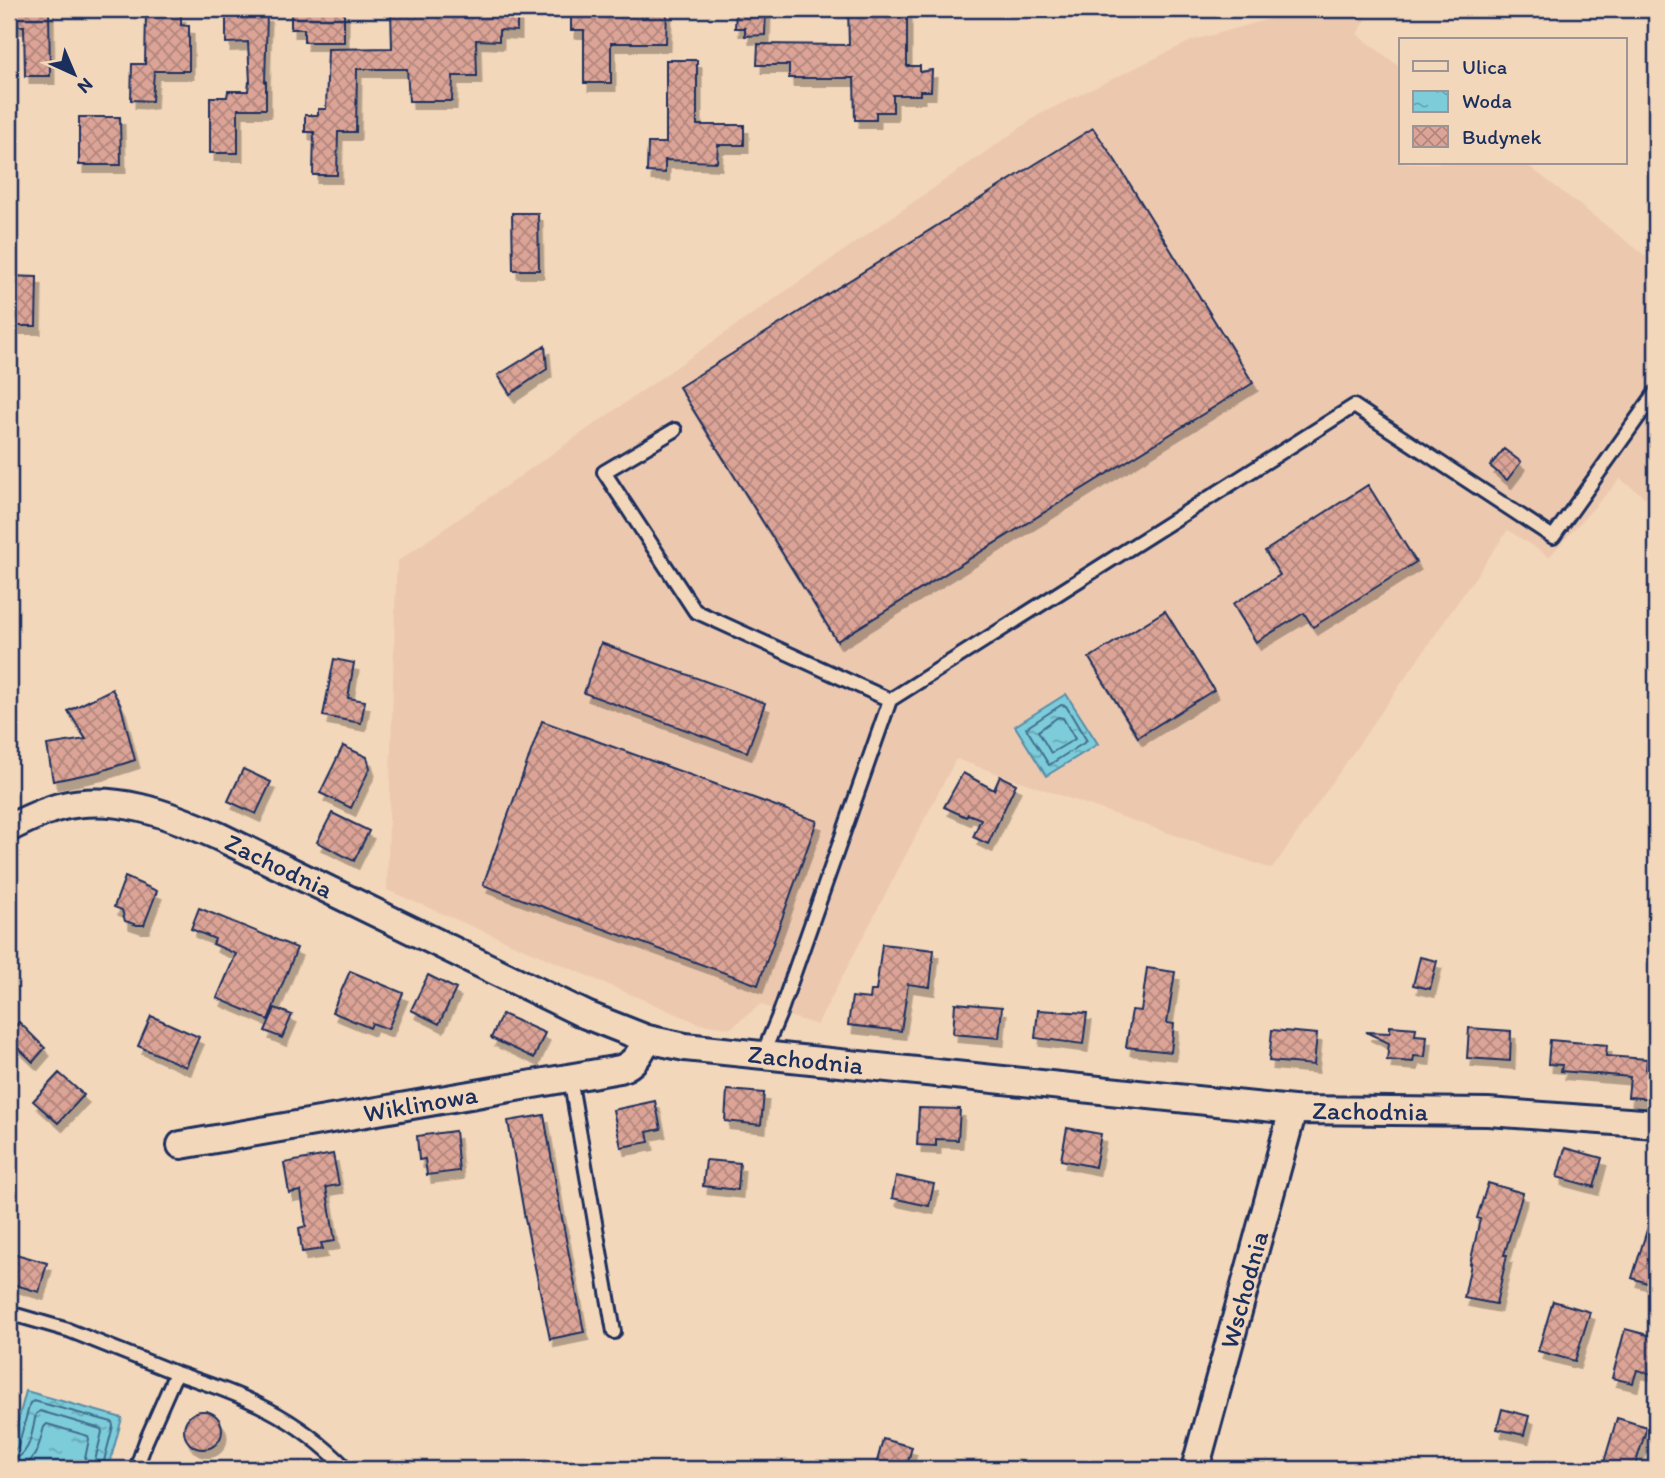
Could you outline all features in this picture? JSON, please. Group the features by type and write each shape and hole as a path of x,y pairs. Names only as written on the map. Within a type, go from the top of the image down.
{"street":[{"name":"Zachodnia","path":"9,828 41,813 77,804 116,803 163,813 218,836 586,1015 647,1039 685,1048 1293,1110 1488,1112 1656,1124"},
{"name":"Wiklinowa","path":"181,1145 626,1067 638,1056 647,1039"},
{"name":"Wschodnia","path":"1195,1469 1293,1110"}],"lane":[{"path":"762,1057 890,700 1354,406 1553,537 1656,392"},
{"path":"675,430 604,472 695,611 890,700"},
{"path":"570,1077 614,1332"},
{"path":"9,1313 76,1333 176,1373 243,1396 301,1428 347,1469"},
{"path":"136,1469 176,1373"}],"shaded area":[{"path":"1305,9 1373,9 1357,34 1399,66 1399,164 1526,164 1656,264 1656,505 1620,479 1549,557 1508,530 1272,869 956,759 817,1025 761,1004 731,1028 700,1024 387,890 398,561 1040,114 1191,41"}],"water":[{"path":"1066,694 1098,744 1046,776 1015,726"},
{"path":"26,1391 122,1418 108,1469 9,1469 9,1455"}],"building":[{"path":"9,9 49,9 50,76 25,76 24,26 9,26"},
{"path":"291,9 344,9 344,42 304,42 304,29 291,29"},
{"path":"391,9 517,9 517,31 499,30 499,41 476,40 477,76 453,76 452,101 409,101 407,69 357,69 356,132 338,132 337,175 313,175 314,132 305,132 305,115 318,115 318,109 326,109 328,49 392,48"},
{"path":"571,9 667,9 666,43 611,43 611,83 584,83 584,30 571,30"},
{"path":"736,9 766,9 765,35 745,36 745,28 735,28"},
{"path":"848,9 907,9 907,66 920,66 920,72 932,70 931,91 920,91 920,95 893,95 893,112 876,112 876,120 855,120 854,78 789,78 789,65 757,65 758,44 849,45"},
{"path":"146,13 181,14 181,25 189,26 189,71 154,71 152,101 131,100 132,64 145,64"},
{"path":"267,14 266,109 238,109 238,153 210,153 210,97 227,97 228,91 248,91 250,82 248,42 226,43 226,15"},
{"path":"666,60 697,60 697,125 744,125 744,145 718,145 717,162 665,160 665,173 647,172 648,143 666,143"},
{"path":"79,117 120,117 121,165 79,165"},
{"path":"1093,128 1253,383 837,641 679,387"},
{"path":"512,213 538,213 539,270 513,270"},
{"path":"9,276 37,277 36,326 9,326"},
{"path":"545,346 547,369 510,394 498,375"},
{"path":"1504,449 1521,462 1507,480 1490,466"},
{"path":"1368,485 1416,562 1313,627 1304,613 1256,642 1233,604 1280,575 1265,551"},
{"path":"1165,611 1214,690 1138,737 1089,658"},
{"path":"601,643 765,703 747,752 584,693"},
{"path":"334,659 354,663 348,698 365,701 361,723 323,716"},
{"path":"112,689 121,706 135,760 98,772 53,781 47,745 86,739 68,711"},
{"path":"542,721 817,821 758,985 483,885"},
{"path":"343,746 367,757 370,768 351,808 320,793"},
{"path":"243,769 271,782 256,814 228,801"},
{"path":"963,773 994,790 1000,776 1016,784 988,844 973,837 981,819 968,814 966,817 944,807"},
{"path":"332,813 369,831 354,861 317,842"},
{"path":"125,877 157,891 144,925 125,921 122,910 114,907"},
{"path":"199,908 297,948 268,1020 217,998 236,954 213,944 215,939 191,929"},
{"path":"882,944 934,950 930,987 908,984 901,1031 848,1025 852,997 870,999 871,991 876,991"},
{"path":"1420,957 1437,961 1430,989 1413,985"},
{"path":"1147,968 1175,972 1167,1023 1174,1024 1171,1052 1126,1047 1132,1010 1141,1011"},
{"path":"350,971 403,993 388,1029 372,1023 370,1028 332,1012"},
{"path":"428,975 456,989 439,1024 411,1010"},
{"path":"955,1003 1002,1007 999,1038 953,1034"},
{"path":"275,1008 292,1015 282,1038 265,1031"},
{"path":"1038,1010 1087,1013 1083,1044 1035,1038"},
{"path":"502,1014 545,1033 534,1058 491,1038"},
{"path":"151,1016 199,1037 186,1067 138,1046"},
{"path":"19,1022 45,1048 33,1062 9,1039 9,1033"},
{"path":"1390,1026 1416,1028 1415,1035 1427,1036 1425,1057 1414,1056 1413,1062 1387,1060 1389,1043 1366,1032 1390,1033"},
{"path":"1469,1028 1511,1031 1510,1061 1467,1058"},
{"path":"1272,1030 1317,1034 1314,1065 1269,1061"},
{"path":"1550,1040 1607,1045 1606,1056 1647,1059 1646,1071 1656,1072 1656,1099 1628,1097 1630,1077 1561,1071 1562,1065 1548,1064"},
{"path":"59,1073 84,1095 58,1123 33,1101"},
{"path":"727,1090 764,1093 761,1125 725,1121"},
{"path":"655,1101 661,1129 647,1132 649,1142 621,1147 613,1110"},
{"path":"919,1108 960,1109 958,1140 936,1139 936,1146 917,1145"},
{"path":"544,1115 584,1332 550,1339 508,1121"},
{"path":"1067,1128 1101,1134 1095,1167 1061,1160"},
{"path":"455,1131 459,1171 427,1175 425,1159 419,1160 417,1136"},
{"path":"1565,1148 1602,1158 1594,1187 1557,1177"},
{"path":"333,1154 339,1185 326,1187 335,1241 321,1243 323,1249 302,1252 299,1228 306,1226 301,1191 289,1193 284,1163"},
{"path":"706,1160 740,1163 738,1190 703,1186"},
{"path":"896,1176 934,1184 929,1206 892,1198"},
{"path":"1488,1183 1523,1193 1504,1255 1507,1255 1496,1304 1464,1298 1480,1219 1477,1218"},
{"path":"1652,1214 1656,1215 1656,1286 1632,1278"},
{"path":"9,1252 47,1263 39,1292 9,1283"},
{"path":"1553,1301 1590,1312 1575,1361 1538,1351"},
{"path":"1625,1329 1656,1337 1656,1375 1637,1370 1633,1383 1612,1378"},
{"path":"1502,1409 1529,1416 1524,1435 1497,1429"},
{"path":"203,1411 217,1416 222,1430 217,1444 203,1449 189,1444 184,1430 189,1416"},
{"path":"1617,1418 1647,1427 1634,1469 1602,1469"},
{"path":"883,1439 912,1447 906,1469 875,1469"}]}
